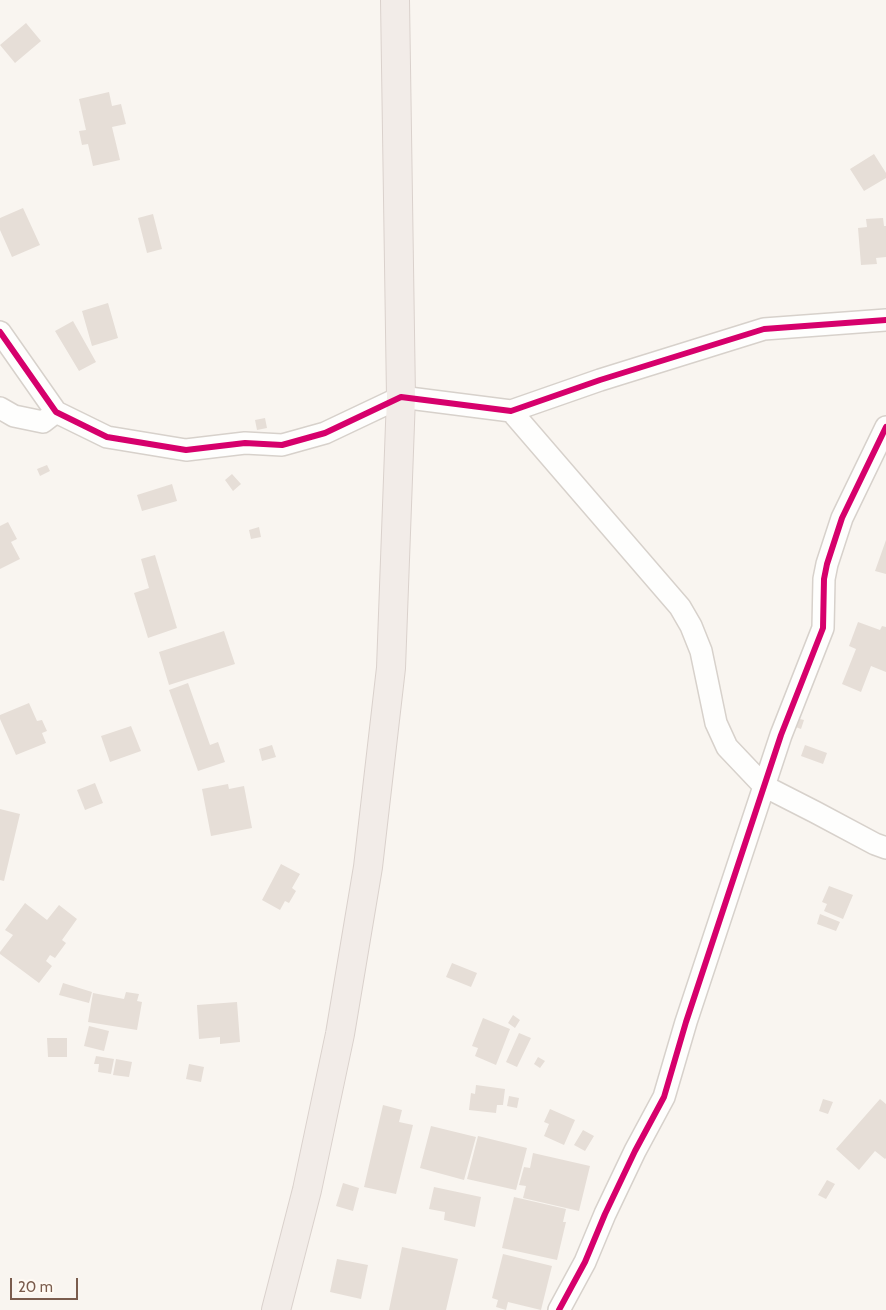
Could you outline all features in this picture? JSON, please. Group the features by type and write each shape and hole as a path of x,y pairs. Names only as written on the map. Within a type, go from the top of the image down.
{"highway":[{"path":"276,1310 307,1190 340,1034 368,866 391,668 401,398 395,0"}],"street":[{"path":"0,332 56,412 107,437 186,450 245,443 282,445 325,433 401,398 511,410 764,329 886,320"},
{"path":"0,408 14,416 43,422 56,412"},
{"path":"511,410 680,607 691,626 701,651 716,723 726,747 764,786 886,848"},
{"path":"559,1310 585,1262 635,1151 664,1097 686,1022 781,735 822,628 824,579 842,518 886,427"}],"building":[{"path":"26,23 41,41 15,63 0,45"},
{"path":"109,92 112,106 121,104 126,124 112,127 120,160 93,166 88,144 82,145 79,131 86,130 79,99"},
{"path":"874,154 886,173 886,178 864,191 850,169"},
{"path":"23,208 40,245 12,257 0,230 0,218"},
{"path":"153,214 162,249 147,253 138,218"},
{"path":"883,218 884,226 886,226 886,257 876,258 877,264 861,265 858,228 867,227 866,219"},
{"path":"108,303 118,338 92,346 82,311"},
{"path":"73,321 96,362 79,371 55,331"},
{"path":"265,418 267,428 257,430 255,420"},
{"path":"47,465 50,471 40,476 37,469"},
{"path":"232,474 241,484 233,491 225,480"},
{"path":"172,484 177,501 142,511 137,495"},
{"path":"8,522 17,539 11,542 20,559 0,569 0,526"},
{"path":"259,527 261,537 251,539 249,530"},
{"path":"886,540 886,574 875,571"},
{"path":"155,555 177,628 148,638 134,593 149,588 141,559"},
{"path":"858,622 880,630 882,626 886,627 886,672 871,666 861,692 842,684 856,649 849,646"},
{"path":"224,631 235,664 169,685 159,652"},
{"path":"188,683 210,745 218,742 225,762 198,771 169,690"},
{"path":"29,703 37,721 42,720 47,731 42,733 46,743 16,755 0,715"},
{"path":"796,718 804,720 801,729 793,726"},
{"path":"131,726 141,751 110,762 101,736"},
{"path":"272,745 276,757 262,761 259,749"},
{"path":"805,745 827,753 823,764 801,756"},
{"path":"95,783 103,803 85,810 77,790"},
{"path":"228,784 229,789 244,786 252,828 211,836 202,789"},
{"path":"0,809 20,814 4,881 0,880"},
{"path":"281,864 300,874 292,888 296,891 289,903 285,901 280,910 262,900"},
{"path":"829,886 853,895 843,919 824,911 827,904 822,902"},
{"path":"25,903 47,920 59,905 77,919 62,940 66,943 55,958 50,955 46,961 52,966 39,983 0,954 13,935 5,930"},
{"path":"820,914 840,922 836,931 817,924"},
{"path":"452,963 477,973 471,987 446,977"},
{"path":"63,983 92,992 89,1003 59,995"},
{"path":"126,992 139,994 137,1001 142,1002 137,1030 88,1022 93,993 124,999"},
{"path":"237,1002 240,1042 220,1044 220,1037 199,1039 197,1005"},
{"path":"513,1015 520,1020 515,1028 508,1023"},
{"path":"483,1018 510,1029 496,1065 475,1056 478,1048 472,1046"},
{"path":"89,1026 109,1031 104,1051 84,1046"},
{"path":"519,1033 531,1038 517,1067 506,1062"},
{"path":"47,1038 67,1038 67,1057 48,1057"},
{"path":"96,1056 114,1059 111,1074 98,1072 99,1064 94,1064"},
{"path":"538,1057 545,1061 540,1068 534,1064"},
{"path":"116,1059 132,1062 129,1077 113,1075"},
{"path":"189,1064 204,1067 201,1082 186,1079"},
{"path":"476,1085 505,1089 503,1105 497,1105 496,1113 469,1110 471,1093 475,1094"},
{"path":"509,1096 519,1098 517,1108 507,1106"},
{"path":"823,1099 833,1102 828,1114 819,1111"},
{"path":"880,1099 886,1104 886,1158 875,1151 859,1170 836,1149"},
{"path":"383,1105 402,1110 399,1122 413,1125 396,1194 364,1187"},
{"path":"550,1109 575,1120 564,1145 544,1136 549,1124 544,1122"},
{"path":"431,1126 476,1137 464,1180 420,1168"},
{"path":"583,1130 594,1136 585,1151 574,1145"},
{"path":"478,1136 527,1148 516,1190 467,1179"},
{"path":"533,1153 590,1166 579,1211 523,1198 526,1186 519,1185 524,1167 530,1168"},
{"path":"827,1180 835,1184 826,1199 818,1195"},
{"path":"343,1183 359,1188 353,1211 336,1206"},
{"path":"434,1187 481,1197 475,1227 444,1220 445,1212 429,1209"},
{"path":"514,1197 566,1209 563,1222 566,1222 557,1260 502,1248"},
{"path":"402,1247 458,1259 446,1310 389,1310"},
{"path":"503,1254 552,1266 541,1310 508,1302 506,1310 496,1307 498,1300 492,1298"},
{"path":"337,1259 368,1265 361,1299 330,1292"}],"cycle path":[{"path":"0,332 56,412 107,437 186,450 245,443 282,445 325,433 401,397 511,411 600,380 764,329 886,320"},
{"path":"559,1310 585,1262 635,1151 664,1097 686,1022 781,735 823,628 824,579 842,518 886,427"}]}
